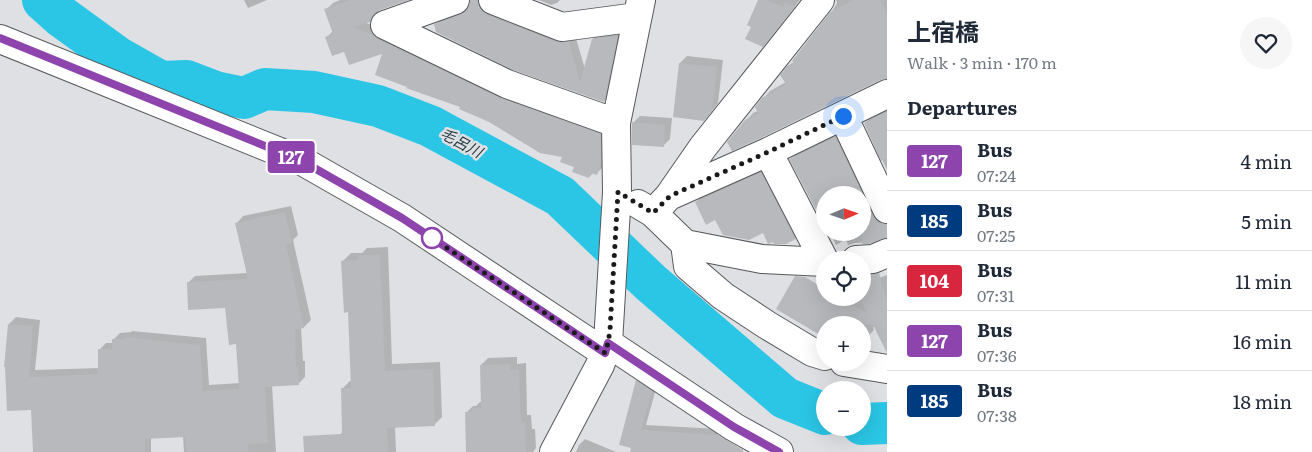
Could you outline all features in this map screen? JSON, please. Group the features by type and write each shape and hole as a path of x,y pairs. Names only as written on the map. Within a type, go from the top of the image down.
{"street":[{"path":"454,0 385,25 507,84 616,123"},
{"path":"493,0 562,27 639,8 616,123 617,203 608,342 554,452"},
{"path":"661,204 703,147 820,0"},
{"path":"0,38 302,161 402,218 608,342 734,427 779,452"},
{"path":"617,203 661,204 887,94"},
{"path":"843,116 887,209"},
{"path":"685,244 762,259 825,262 768,152"},
{"path":"661,204 685,244 688,266 723,296 767,325 816,353"},
{"path":"871,259 887,254"},
{"path":"871,366 887,369"}],"building":[{"path":"351,0 409,0 380,10 373,15 370,22 352,27 374,35 378,39 500,98 601,134 601,162 597,175 591,173 589,178 572,172 574,167 560,162 562,157 540,153 489,122 459,109 460,107 375,75 382,54 349,65 344,52 332,56 325,37 333,34 324,9"},
{"path":"470,0 478,0 481,9 487,15 556,42 569,42 580,82 592,39 607,37 617,39 604,102 513,70 436,32 434,24 467,10"},
{"path":"758,0 767,0 783,7 785,2 795,7 763,47 745,39 751,27 747,25"},
{"path":"853,0 880,0 887,13 887,79 880,80 732,151 727,142 745,120 758,113 755,107 762,98 786,84 780,75 787,66 794,62 792,61 830,12"},
{"path":"679,63 717,67 712,111 704,121 673,117"},
{"path":"887,111 887,158 881,161 864,123"},
{"path":"632,122 665,125 664,147 632,145"},
{"path":"835,137 859,186 816,186 816,210 789,159"},
{"path":"761,172 796,239 786,244 774,244 773,242 768,244 763,233 749,240 723,235 715,220 706,225 695,202"},
{"path":"285,212 292,243 286,244 304,328 295,330 296,367 298,367 299,385 265,387 268,443 248,444 249,452 187,452 185,437 145,439 145,452 33,452 31,410 7,411 4,367 8,324 33,326 29,377 98,374 98,349 112,349 112,339 124,339 124,337 200,345 203,391 239,389 236,344 229,345 225,308 188,310 187,282 248,279 235,223"},
{"path":"871,212 879,222 887,224 887,238 869,244 862,244 862,241 871,241"},
{"path":"358,255 380,255 385,371 433,369 435,426 387,428 388,452 304,452 303,436 342,434 341,388 351,388 348,312 344,313 341,261 358,260"},
{"path":"879,273 887,301 887,353 873,325 871,325 871,316 816,316 816,333 776,309 795,276 805,277 816,284 816,306 854,306 868,314 864,306 871,306 871,274"},
{"path":"510,364 510,370 519,370 521,422 525,422 526,452 466,452 465,412 472,412 472,408 481,408 480,365"},
{"path":"636,380 652,391 641,430 718,435 743,450 743,452 630,452 631,448 619,445"}],"waterway":[{"name":"毛呂川","path":"43,0 62,17 117,57 161,82 186,81 215,92 244,98 265,89 314,92 378,106 430,126 560,196 651,283 785,398 816,410"},
{"name":"毛呂川","path":"871,424 887,423"}],"bus line":[{"name":"127","path":"0,38 302,161 402,218 605,353 608,343 734,427 779,452"}],"route":[{"path":"432,238 605,353 610,330 618,192 653,213 670,196 843,116"}]}
